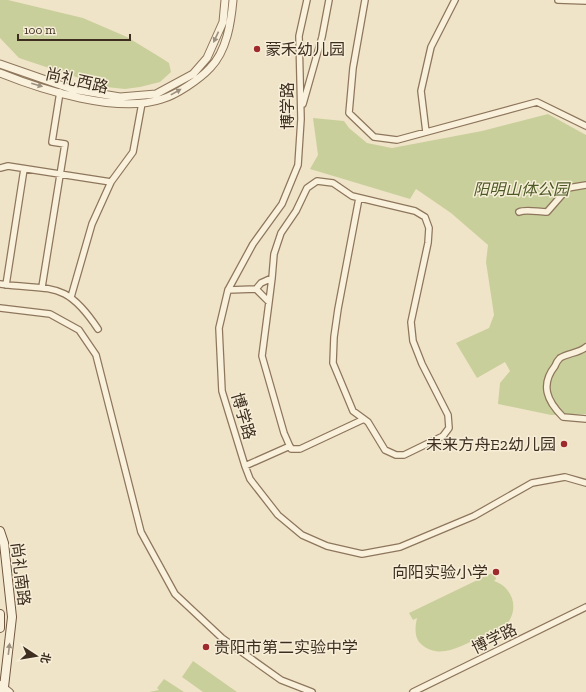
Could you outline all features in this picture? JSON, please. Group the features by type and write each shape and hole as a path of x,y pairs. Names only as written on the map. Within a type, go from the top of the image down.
{"main road":[{"name":"尚礼南路","path":"0,531 4,543 12,617 4,689"},
{"name":"尚礼南路","path":"0,614 0,628"}],"street":[{"name":"尚礼西路","path":"0,64 72,89 120,97 156,94 193,74 207,58 224,22 225,0"},
{"name":"尚礼西路","path":"0,73 86,100 132,104 162,99 187,86 211,68 222,49 230,26 233,0"},
{"name":"博学路","path":"307,0 299,36 301,111 298,165 282,204 253,244 228,290 220,328 222,391 250,479 278,515 302,535 327,546 362,554 400,547 474,516 532,483 565,477 586,483"},
{"path":"301,111 322,37 329,0"},
{"path":"364,0 353,68 349,112 374,137 398,140 537,102 586,126"},
{"path":"426,132 421,91 431,47 455,0"},
{"path":"558,0 586,1"},
{"path":"42,287 65,144 52,142 60,92"},
{"path":"71,297 92,224 110,182 133,152 142,103"},
{"path":"0,168 8,166 110,182"},
{"path":"6,285 24,169"},
{"path":"359,198 338,309 334,337 333,363 353,411 362,420 368,422 385,450 396,455 404,455 424,447 443,436 449,428 448,415 422,364 414,341 411,322 428,243 429,228 424,217 415,211 352,196 332,184 317,181 307,188 296,211 281,233 274,254 262,356 284,433 291,449 300,449 362,420"},
{"path":"519,212 524,210 533,212 547,212 568,188 586,185"},
{"path":"256,290 261,283 272,278"},
{"path":"0,284 42,287 58,291 71,297 86,312 98,329"},
{"path":"228,290 256,290 269,302"},
{"path":"0,308 50,314 79,330 96,355 141,532 176,594 222,638 281,680 312,692"},
{"path":"586,347 582,351 560,358 548,375 547,393 557,411 563,417 586,419"},
{"path":"245,466 290,446"},
{"name":"博学路","path":"413,692 586,607"}],"green space":[{"path":"0,0 8,0 83,18 127,37 163,59 169,63 171,72 160,82 125,89 106,87 19,58 0,38"},
{"name":"阳明山体公园","path":"548,114 586,135 586,414 551,415 498,404 500,383 510,371 505,362 477,378 456,343 489,328 494,315 486,262 488,245 451,213 416,189 410,199 310,169 318,155 313,118 344,121 349,128 367,143 392,148 482,131"},
{"path":"494,572 496,579 494,581 506,588 512,600 513,613 506,625 497,631 451,650 436,651 428,649 419,642 416,636 417,618 413,620 409,613"},
{"path":"193,661 237,692 203,692 182,677"},
{"path":"164,679 184,692 149,692 159,690 157,688"}],"place":[{"name":"蒙禾幼儿园","path":"257,49"},
{"name":"未来方舟E2幼儿园","path":"564,444"},
{"name":"向阳实验小学","path":"496,572"},
{"name":"贵阳市第二实验中学","path":"206,647"}]}
